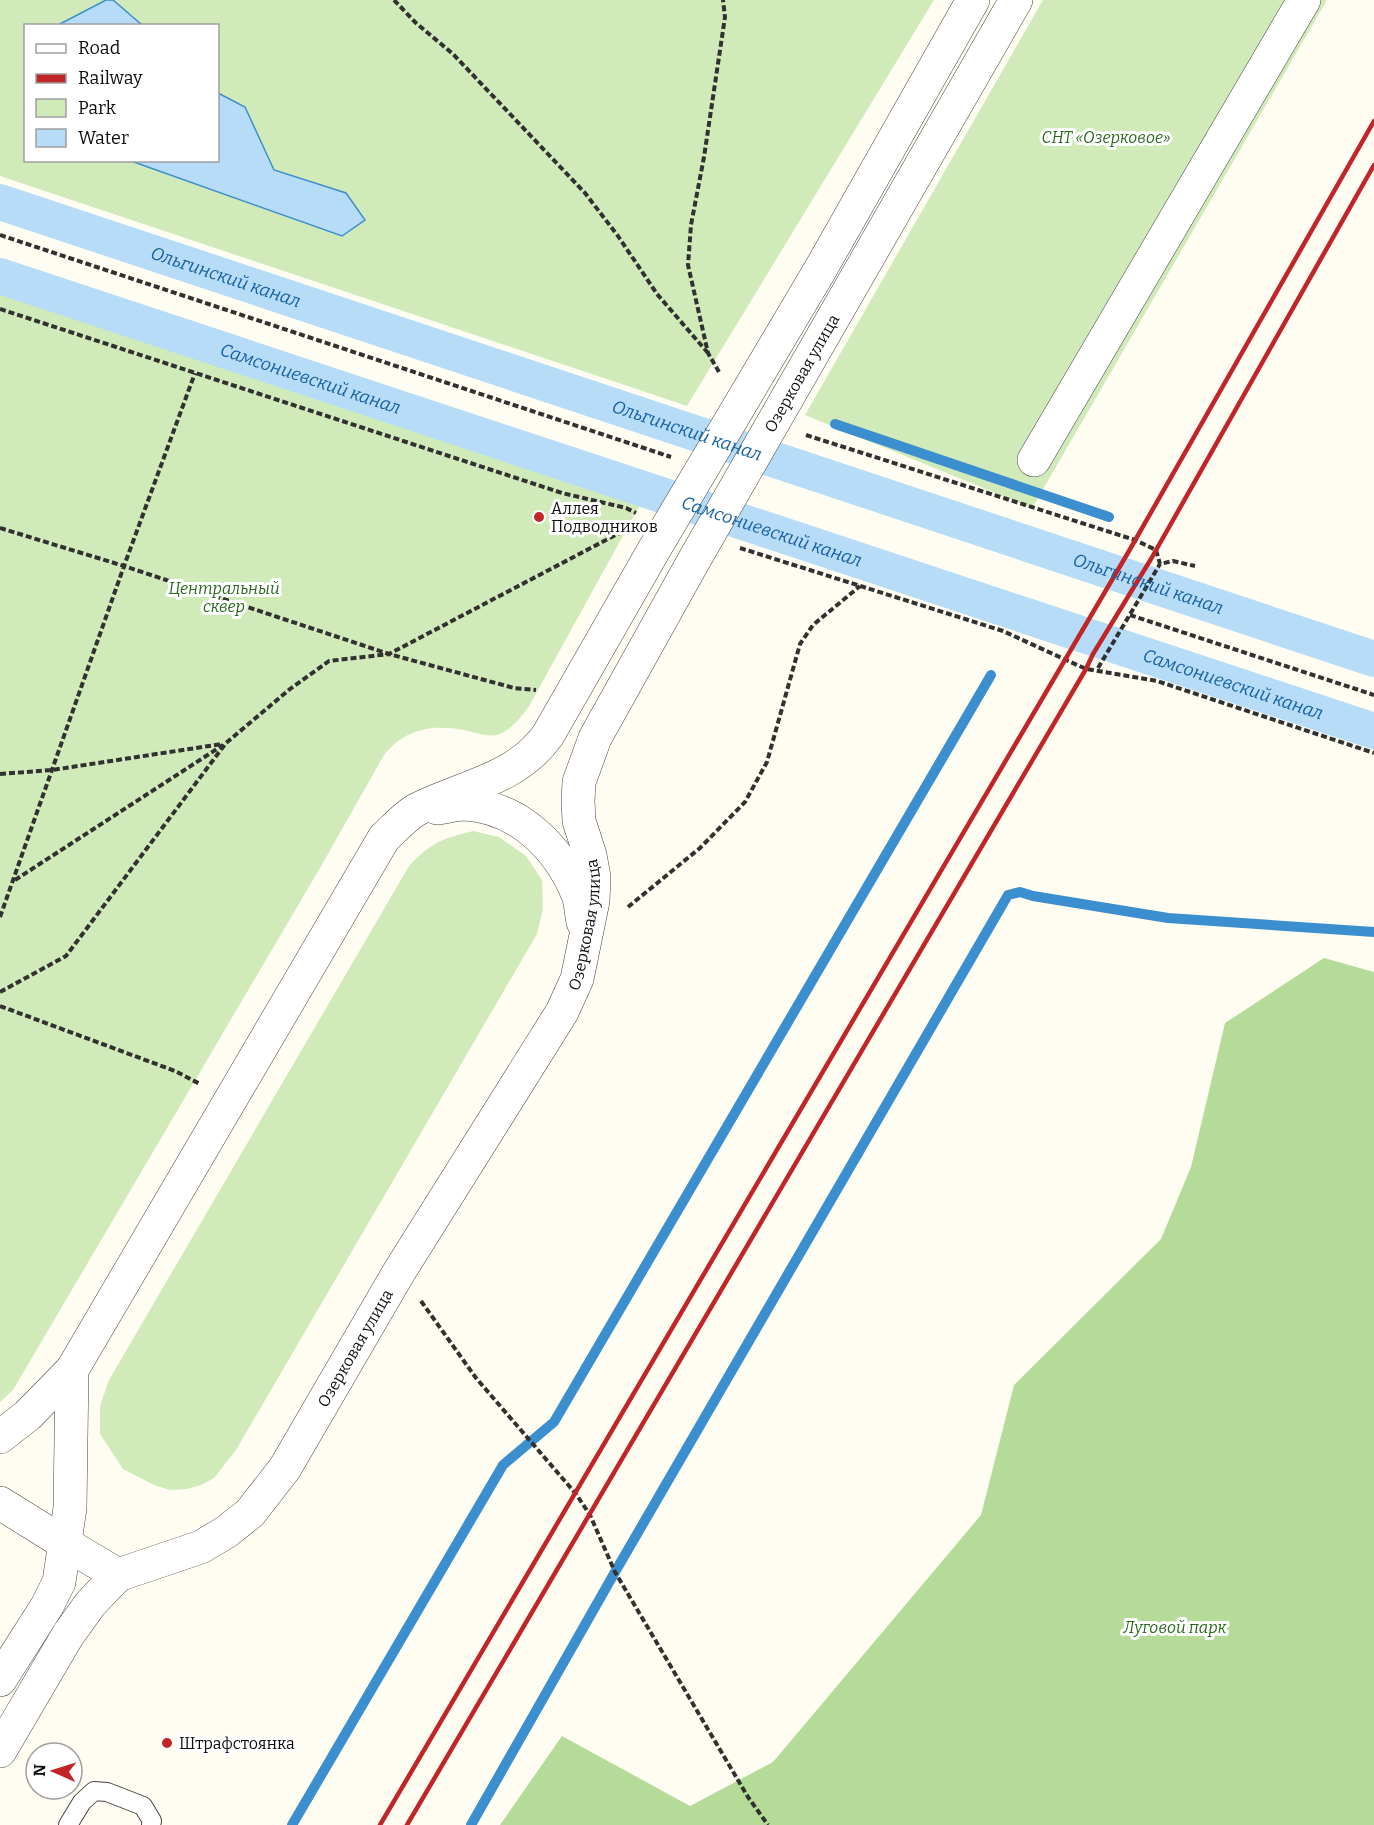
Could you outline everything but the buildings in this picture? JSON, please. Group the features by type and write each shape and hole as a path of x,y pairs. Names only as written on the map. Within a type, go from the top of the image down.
{"street":[{"path":"0,1437 28,1415 72,1370 384,838 414,812 504,774 522,763 538,748 655,548 734,390 820,270 973,0"},
{"name":"Озерковая улица","path":"0,1751 68,1635 91,1603 118,1575 201,1546 226,1532 250,1513 285,1468 399,1272 562,1012 577,979 593,900 594,877 590,855 579,821 579,792 584,766 595,738 693,562 1016,0"},
{"path":"1034,460 1304,0"},
{"path":"414,812 464,804 513,817 533,829 566,871 579,897 586,942"},
{"path":"0,1680 47,1606 59,1582 70,1508 72,1370"},
{"path":"0,1503 118,1575"}],"lane":[{"path":"68,1825 82,1802 94,1791 107,1792 143,1806 152,1821 151,1825"}],"path":[{"path":"394,0 416,23 453,54 585,193 618,236 657,294 708,353 734,390"},
{"path":"708,353 688,266 691,225 704,157 724,16 723,0"},
{"path":"0,235 659,452"},
{"path":"0,309 562,493 626,508"},
{"path":"0,917 195,373"},
{"path":"804,434 1135,540 1156,550 1160,564 1098,668"},
{"path":"0,528 124,566 389,654 514,688 544,690"},
{"path":"14,880 226,743 329,661 389,654 625,530"},
{"path":"732,545 1003,631 1086,669 1157,681 1374,753"},
{"path":"1160,564 1173,561 1195,566"},
{"path":"586,942 700,848 745,802 767,762 800,644 813,625 860,586"},
{"path":"1130,615 1374,694"},
{"path":"0,774 51,770 226,743"},
{"path":"0,992 66,956 226,743"},
{"path":"0,1006 175,1071 201,1085"},
{"path":"399,1272 476,1378 576,1494 590,1515 615,1572 748,1797 768,1825"}],"green space":[{"path":"0,0 934,0 687,406 0,176"},
{"name":"СНТ «Озерковое»","path":"1043,0 1327,0 1032,508 805,415"},
{"name":"Центральный сквер","path":"0,285 645,496 528,708 514,724 506,731 492,735 452,728 430,728 401,739 384,755 13,1390 0,1402"},
{"path":"473,831 499,837 526,856 542,880 543,909 537,934 236,1450 214,1478 187,1489 170,1490 154,1485 123,1469 100,1434 100,1406 109,1380 409,866 438,843"},
{"name":"Луговой парк","path":"1324,958 1374,972 1374,1825 500,1825 562,1736 690,1806 773,1762 981,1515 1014,1385 1161,1239 1191,1167 1225,1023"}],"water":[{"path":"106,0 113,0 141,24 60,24"},
{"path":"219,94 245,107 274,170 346,193 365,220 342,236 134,162 219,162"}],"waterway":[{"name":"Ольгинский канал","path":"0,202 1374,659"},
{"name":"Самсониевский канал","path":"0,276 1374,731"},
{"path":"835,424 1109,517"},
{"path":"292,1825 503,1465 554,1422 991,675"},
{"path":"471,1825 615,1572 1008,895 1020,892 1168,918 1374,932"}],"railway":[{"path":"380,1825 1129,551 1374,121"},
{"path":"407,1825 1093,654 1151,559 1374,165"}],"place":[{"name":"Аллея Подводников","path":"539,517"},
{"name":"Штрафстоянка","path":"167,1743"}]}
